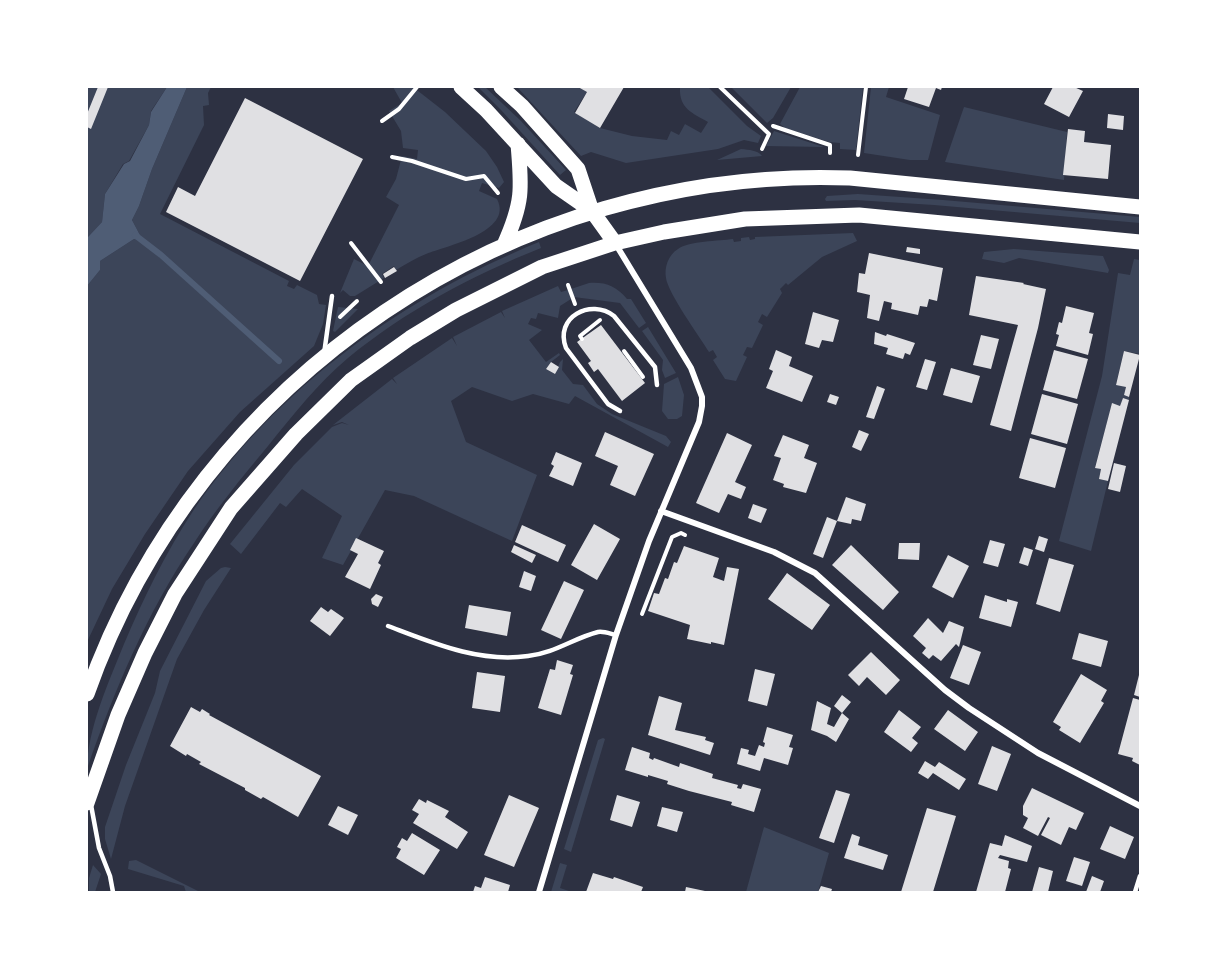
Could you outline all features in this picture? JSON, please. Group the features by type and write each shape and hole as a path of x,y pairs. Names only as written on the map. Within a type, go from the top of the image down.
{"main road":[{"path":"461,87 556,186 592,211"},
{"path":"501,87 522,106 578,169 592,211 615,243"},
{"path":"504,245 515,221 521,200 518,144"},
{"path":"87,694 120,615 156,547 199,485 255,419 324,356 405,299 467,262 592,211 644,197 740,181 813,176 850,178 1140,207"},
{"path":"88,799 118,715 145,653 175,594 231,508 296,434 351,380 410,338 456,310 542,267 615,243 664,232 745,219 858,215 1140,242"}],"street":[{"path":"539,892 616,635 661,511 699,422 702,405 702,397 691,368 615,243"},
{"path":"661,511 774,552 815,573 945,690 969,708 1038,753 1140,806"}],"lane":[{"path":"324,356 332,296"},
{"path":"620,411 608,404 566,348 563,330 570,318 594,308 603,309 614,316 655,367 657,385"},
{"path":"388,626 439,646 469,654 502,657 527,656 554,651 600,632 616,635"},
{"path":"88,799 99,848 110,876 113,892"},
{"path":"1135,892 1140,876"}],"path":[{"path":"382,121 399,109 417,87"},
{"path":"720,87 769,135 762,148"},
{"path":"858,155 866,87"},
{"path":"773,126 830,145 830,153"},
{"path":"392,156 466,179 484,176 498,193"},
{"path":"351,243 381,282"},
{"path":"568,285 579,313"},
{"path":"582,339 580,336 600,320 607,328"},
{"path":"621,346 644,378 653,379"},
{"path":"642,614 672,537 681,533 691,537"}],"shaded area":[{"path":"88,87 167,87 151,111 149,125 129,161 123,164 105,194 102,222 87,238"},
{"path":"167,87 187,87 132,220 141,241 134,239 100,261 100,270 87,286 87,238 102,222 105,194 124,164 130,161 149,125 151,112"},
{"path":"187,87 211,87 208,93 209,105 203,106 204,125 160,214 289,281 287,286 294,289 297,285 317,295 319,304 326,305 323,324 314,346 240,412 188,471 145,534 112,589 87,642 87,286 100,270 100,261 134,239 141,241 277,362 280,360 141,237 132,220"},
{"path":"393,87 413,87 445,112 486,151 504,182 499,188 482,183 479,191 497,199 500,211 496,220 487,229 475,236 422,256 396,270 394,266 382,274 384,278 355,296 350,296 343,290 340,293 354,259 368,266 399,205 386,197 396,179 402,156 417,159 418,150 403,148 401,131 389,111 402,103"},
{"path":"478,87 485,87 521,121 566,170 560,175"},
{"path":"517,87 578,87 587,92 574,112 600,128 632,136 667,140 671,131 679,135 685,124 701,133 708,122 692,113 684,105 680,88 708,87 747,126 761,136 758,143 744,140 718,149 626,163 591,152 581,156"},
{"path":"731,87 791,87 773,118 767,123"},
{"path":"800,87 863,87 856,150 840,149 840,143 829,142 785,128 780,124"},
{"path":"871,87 889,87 886,97 940,115 928,160 910,160 864,153"},
{"path":"964,107 1067,132 1064,180 945,162"},
{"path":"774,131 824,147 766,146"},
{"path":"741,149 756,151 762,156 717,160"},
{"path":"858,194 1140,217 1140,223 934,205 855,200 826,201 825,199 827,196"},
{"path":"853,233 857,241 822,257 780,289 782,293 767,317 762,314 758,322 763,325 752,348 747,347 743,355 747,357 736,381 725,379 713,360 717,357 713,350 709,352 668,285 666,270 672,255 683,246 704,242 733,239 734,242 749,237 750,240 755,237"},
{"path":"539,242 541,248 465,282 393,325 348,358 306,400 220,506 177,569 133,653 87,769 91,738 100,706 139,610 183,527 226,466 263,425 346,351 391,319 439,290"},
{"path":"1014,249 1103,256 1109,270 1108,273 1019,258 1004,263 982,259 984,252"},
{"path":"1134,259 1140,260 1140,354 1124,351 1116,384 1126,387 1124,395 1129,397 1129,400 1123,398 1120,406 1112,404 1095,467 1101,469 1099,479 1108,481 1091,551 1059,541 1102,376 1118,273 1130,275"},
{"path":"589,283 610,286 627,299 631,299 646,323 639,328 620,303 574,297 571,289"},
{"path":"558,286 561,292 568,290 571,299 560,306 558,318 538,313 536,319 531,318 528,324 542,330 529,340 546,362 559,353 560,355 546,369 555,374 563,359 562,370 573,384 583,385 597,404 612,414 666,436 671,442 668,447 575,396 569,404 533,394 512,401 472,387 451,401 466,442 537,475 512,541 414,496 385,490 343,565 322,558 342,516 302,489 286,507 280,503 241,554 230,544 294,465 332,427 342,423 349,425 342,422 333,425 392,379 397,384 393,378 452,338 457,346 453,337 501,312 505,318 502,311"},
{"path":"338,307 358,309 335,332 333,331"},
{"path":"648,327 676,373 665,378 662,370 663,360 642,331"},
{"path":"678,377 684,395 682,416 677,419 668,419 662,411 664,384"},
{"path":"225,567 231,568 177,659 125,806 111,859 105,839 105,827 126,765 155,693 160,671 206,581"},
{"path":"605,739 571,852 564,849 598,740"},
{"path":"764,827 829,853 818,892 746,892"},
{"path":"136,860 200,892 186,892 184,886 128,869 129,861"},
{"path":"560,863 567,865 560,888 572,892 551,892"},
{"path":"93,865 101,874 95,892 89,892 89,878"}],"building":[{"path":"98,87 108,87 91,129 87,127 87,114"},
{"path":"578,87 624,87 600,128 575,113 587,92"},
{"path":"908,87 942,87 941,90 936,88 929,107 904,99"},
{"path":"1053,87 1074,87 1083,91 1069,117 1044,104"},
{"path":"245,98 363,159 300,281 166,212 178,187 195,196"},
{"path":"1108,114 1124,116 1123,130 1107,128"},
{"path":"1068,129 1085,131 1084,142 1111,145 1108,179 1063,175"},
{"path":"907,247 920,249 920,254 906,252"},
{"path":"869,253 943,268 937,301 929,299 927,307 920,306 918,315 891,309 892,303 884,301 879,321 867,318 870,295 857,292 859,273 865,274"},
{"path":"394,267 397,271 385,278 383,274"},
{"path":"976,276 1024,283 1046,289 1011,431 990,425 1018,325 969,315"},
{"path":"1066,306 1094,313 1089,333 1093,334 1088,355 1056,346 1059,322 1062,323"},
{"path":"813,312 839,320 833,342 822,340 819,348 805,344"},
{"path":"601,325 645,383 622,401 598,369 594,372 588,363 591,361 577,342"},
{"path":"875,332 915,343 910,355 905,353 903,359 886,354 888,348 874,344"},
{"path":"981,335 999,339 991,369 973,365"},
{"path":"776,350 792,357 789,366 813,376 802,402 766,388 773,371 769,369"},
{"path":"1054,350 1088,359 1077,399 1043,390"},
{"path":"1124,351 1140,355 1129,397 1124,395 1126,387 1116,385"},
{"path":"925,359 936,362 927,390 916,387"},
{"path":"551,362 559,367 555,374 546,369"},
{"path":"951,368 980,376 972,403 943,395"},
{"path":"877,386 885,389 874,419 866,417"},
{"path":"830,394 839,397 836,405 827,402"},
{"path":"1042,394 1078,404 1067,444 1031,434"},
{"path":"1123,398 1129,400 1108,481 1099,479 1101,469 1095,468 1112,403 1120,406"},
{"path":"859,430 869,434 861,451 852,447"},
{"path":"605,432 654,454 635,496 610,485 618,466 595,456"},
{"path":"727,433 752,445 735,482 746,487 741,499 728,494 719,513 696,503"},
{"path":"783,435 809,445 804,458 817,463 806,493 783,487 784,484 773,480 781,458 774,456"},
{"path":"1030,438 1066,448 1055,488 1019,478"},
{"path":"556,452 582,463 573,486 549,476 554,466 551,464"},
{"path":"1114,463 1126,466 1120,492 1108,489"},
{"path":"846,497 866,504 861,521 852,519 851,524 837,521"},
{"path":"753,504 767,509 761,523 748,518"},
{"path":"827,517 837,521 823,558 813,554"},
{"path":"594,524 620,539 597,580 571,565"},
{"path":"522,525 566,545 558,562 515,542"},
{"path":"1039,536 1048,539 1044,552 1035,549"},
{"path":"356,538 384,551 378,563 381,565 370,589 345,577 358,554 350,550"},
{"path":"990,540 1005,544 998,567 983,563"},
{"path":"899,543 920,543 919,560 898,559"},
{"path":"514,545 536,555 532,563 511,552"},
{"path":"851,545 899,592 883,610 832,565"},
{"path":"684,546 719,558 713,577 724,581 727,567 739,569 724,645 687,639 690,625 648,611 654,593 659,594 665,578 668,579 674,562 677,563"},
{"path":"1024,547 1033,550 1028,566 1019,563"},
{"path":"948,555 969,566 953,598 932,587"},
{"path":"1049,558 1074,565 1060,612 1036,604"},
{"path":"524,571 536,576 531,591 519,587"},
{"path":"787,573 830,605 812,630 768,599"},
{"path":"564,581 584,590 561,639 541,630"},
{"path":"376,594 383,597 378,607 372,604 371,599"},
{"path":"985,595 1007,602 1007,599 1018,602 1011,627 979,618"},
{"path":"469,605 511,612 507,636 465,628"},
{"path":"321,607 328,612 331,609 344,618 330,636 310,621"},
{"path":"928,618 943,633 949,621 964,627 959,647 956,644 941,661 933,655 929,659 922,653 926,648 913,636"},
{"path":"1079,633 1108,641 1101,667 1072,659"},
{"path":"963,645 981,652 969,685 950,678"},
{"path":"871,652 900,680 886,695 867,677 859,686 848,675"},
{"path":"557,660 573,665 570,674 573,675 561,715 538,708 550,669 555,670"},
{"path":"755,669 775,674 767,706 748,701"},
{"path":"477,672 505,676 500,712 472,708"},
{"path":"1081,674 1107,690 1101,701 1104,703 1080,743 1059,730 1061,727 1053,722"},
{"path":"1140,675 1140,697 1134,695"},
{"path":"842,695 851,702 842,713 834,706"},
{"path":"659,696 682,703 675,730 706,737 705,740 714,743 710,755 648,735"},
{"path":"1133,698 1140,700 1140,765 1132,761 1133,758 1118,754"},
{"path":"817,701 831,708 827,724 834,727 842,713 849,719 836,742 811,730"},
{"path":"191,707 200,712 202,709 321,776 298,817 263,797 261,799 170,746"},
{"path":"899,710 921,727 912,738 918,743 911,752 884,732"},
{"path":"948,710 978,732 965,751 934,729"},
{"path":"767,727 793,735 789,747 793,748 788,765 764,758 760,771 737,764 741,748 749,750 748,754 755,756 759,745 764,747"},
{"path":"992,746 1011,754 997,791 978,784"},
{"path":"632,747 650,753 649,758 653,760 654,758 679,767 680,763 713,774 712,778 738,785 737,788 741,789 743,784 761,789 754,812 731,805 732,802 667,784 668,781 625,770"},
{"path":"925,761 935,767 939,762 966,779 959,790 933,773 928,779 918,773"},
{"path":"1032,788 1084,813 1076,830 1069,827 1061,845 1041,835 1050,818 1048,817 1038,836 1023,828 1028,818 1023,815 1023,806"},
{"path":"836,790 850,794 834,843 819,838"},
{"path":"509,795 539,808 514,867 484,855"},
{"path":"617,795 640,802 632,827 610,820"},
{"path":"419,799 426,803 427,800 449,811 445,817 468,832 457,849 413,823 419,814 412,810"},
{"path":"338,806 358,815 348,835 328,825"},
{"path":"662,807 683,812 677,832 657,826"},
{"path":"927,808 956,816 933,892 901,892"},
{"path":"1110,826 1134,837 1125,859 1100,849"},
{"path":"412,833 440,850 424,875 396,858 401,849 397,847 402,838 407,841"},
{"path":"852,834 860,837 858,845 888,855 883,870 844,858"},
{"path":"1005,835 1032,846 1027,862 1000,855 998,858 1009,861 1008,868 1011,869 1005,892 976,892 990,843 1002,846"},
{"path":"1074,857 1090,862 1082,886 1066,881"},
{"path":"1039,867 1053,871 1048,892 1032,892"},
{"path":"593,873 613,879 614,877 643,887 641,892 586,892"},
{"path":"1092,876 1104,881 1100,892 1086,892"},
{"path":"485,877 510,885 508,892 473,892 475,886 481,888"},
{"path":"821,886 832,889 831,892 818,892"},
{"path":"686,887 705,891 705,892 685,892"}],"waterway":[{"path":"135,235 161,255 279,361"}]}
